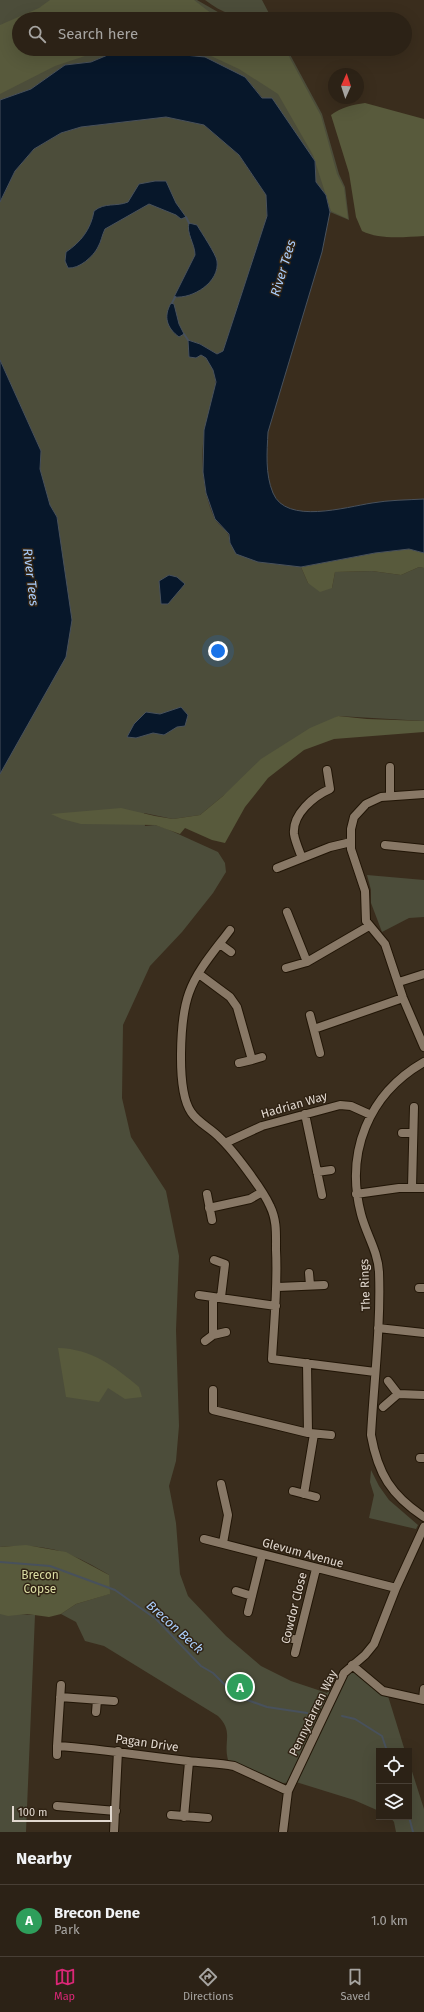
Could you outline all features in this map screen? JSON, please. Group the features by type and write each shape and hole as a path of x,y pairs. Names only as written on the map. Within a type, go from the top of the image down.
{"street":[{"path":"390,767 390,796"},
{"path":"302,858 294,834 294,824 307,804 317,794 330,789 327,770"},
{"path":"424,794 381,797 366,804 354,817 351,829 351,849 364,884 365,910 369,926 385,944 404,998 424,1046"},
{"path":"277,868 330,847 351,842"},
{"path":"385,845 424,850"},
{"path":"287,912 307,962"},
{"path":"286,968 307,962 369,926"},
{"path":"230,930 199,974 189,992 184,1014 182,1084 190,1111 224,1143 262,1192 270,1205 276,1221 278,1287 272,1359 375,1372"},
{"path":"220,944 232,952"},
{"path":"199,974 230,996 237,1007 252,1060"},
{"path":"399,982 424,974"},
{"path":"314,1029 404,998"},
{"path":"310,1015 320,1053"},
{"path":"239,1063 262,1057"},
{"name":"The Rings","path":"424,1062 396,1084 371,1115 360,1141 354,1178 361,1216 376,1254 379,1270 378,1328 371,1435 380,1470 391,1488 408,1506 424,1516"},
{"name":"Hadrian Way","path":"224,1143 256,1128 340,1105 351,1106 371,1115"},
{"path":"412,1187 414,1107"},
{"path":"305,1114 322,1195"},
{"path":"402,1133 413,1133"},
{"path":"317,1172 330,1170"},
{"path":"356,1194 412,1187 424,1188"},
{"path":"209,1208 250,1199 262,1192"},
{"path":"206,1194 212,1220"},
{"path":"214,1260 225,1264 234,1262"},
{"path":"212,1335 217,1297 225,1264"},
{"path":"309,1273 310,1285"},
{"path":"278,1287 324,1285"},
{"path":"199,1295 276,1306"},
{"path":"378,1328 424,1333"},
{"path":"205,1341 212,1335 226,1332"},
{"path":"304,1494 311,1433 307,1363"},
{"path":"388,1381 398,1394"},
{"path":"213,1390 213,1410 311,1433 331,1435"},
{"path":"383,1407 398,1394 424,1395"},
{"path":"221,1484 228,1515 223,1543"},
{"path":"293,1491 316,1497"},
{"name":"Pennydarren Way","path":"283,1832 288,1791 344,1674 352,1665 365,1655 374,1644 396,1588 424,1527"},
{"name":"Glevum Avenue","path":"204,1539 316,1569 396,1588"},
{"path":"248,1612 262,1555"},
{"name":"Cowdor Close","path":"295,1653 316,1569"},
{"path":"236,1592 252,1596"},
{"path":"288,1638 298,1640"},
{"path":"352,1665 383,1690 423,1700 424,1689"},
{"path":"57,1755 61,1685"},
{"path":"60,1698 114,1701"},
{"path":"96,1700 96,1712"},
{"name":"Pagan Drive","path":"57,1746 118,1751 189,1762 234,1766 288,1791"},
{"path":"114,1832 118,1751"},
{"path":"184,1816 189,1762"},
{"path":"57,1806 116,1811"},
{"path":"171,1815 208,1818"}],"green space":[{"path":"0,0 197,0 218,12 12,12 12,56 105,56 91,62 65,65 31,89 0,100"},
{"path":"50,0 194,0 209,12 30,12 39,8"},
{"path":"205,0 262,0 268,12 226,12 213,6"},
{"path":"12,20 12,56 85,56 55,66 0,94 0,25"},
{"path":"176,56 291,56 322,114 339,174 345,187 349,220 330,212 326,195 316,182 315,161 245,77"},
{"path":"211,56 289,56 321,116 337,174 344,188 348,219 331,211 313,155 278,94 239,69"},
{"path":"364,103 424,119 424,236 384,237 362,231 356,217 349,173 331,115 347,107"},
{"path":"166,117 204,125 239,155 266,195 267,216 223,352 217,354 200,344 188,340 209,362 215,377 213,400 206,422 202,461 206,493 211,510 215,519 227,532 230,543 258,562 301,567 308,583 332,588 335,572 372,571 401,575 419,567 424,568 424,721 338,716 223,796 200,815 173,819 144,813 145,826 155,825 165,828 218,852 225,863 226,872 213,893 182,932 150,966 123,1025 122,1098 131,1137 166,1191 179,1256 176,1330 179,1426 176,1461 169,1486 176,1523 180,1574 188,1596 226,1636 261,1666 291,1681 327,1693 344,1669 352,1661 388,1696 404,1748 376,1748 376,1810 354,1800 296,1782 283,1783 228,1760 226,1727 218,1716 104,1646 85,1641 76,1622 61,1614 76,1604 109,1594 109,1575 82,1560 57,1550 31,1546 0,1547 0,774 30,718 60,544 57,517 50,505 40,469 41,451 0,360 0,202 15,171 34,149 61,133 81,127"},
{"path":"409,549 424,553 424,568 419,567 401,575 372,571 335,572 332,588 320,592 308,583 301,567 375,553"},
{"path":"338,716 367,719 424,721 424,732 334,739 304,750 268,778 245,807 225,843 212,840 185,828 180,834 155,825 81,824 62,819 51,814 121,808 173,819 200,815 223,796 261,759 310,728"},
{"path":"367,875 424,880 424,917 409,918 382,932 371,903 371,890"},
{"path":"58,1348 70,1349 92,1355 102,1360 121,1372 139,1387 142,1397 125,1399 108,1388 99,1402 66,1397"},
{"path":"371,1470 379,1486 389,1500 418,1525 416,1529 369,1518 374,1495 370,1482"},
{"name":"Brecon Copse","path":"26,1545 66,1552 109,1575 110,1594 76,1604 61,1614 49,1617 27,1614 8,1616 0,1614 0,1547"},
{"path":"0,1613 35,1615 26,1832 0,1832"},
{"path":"412,1771 424,1809 424,1832 396,1832 392,1820 412,1820"}],"water":[{"name":"River Tees","path":"105,56 205,57 245,77 262,98 272,98 315,161 316,182 326,195 330,212 322,252 268,432 267,463 270,486 280,503 290,509 303,511 318,512 378,502 424,499 424,553 409,549 375,553 301,567 258,562 236,554 230,543 229,534 215,519 206,493 203,472 204,430 216,382 213,370 206,358 201,355 196,358 189,357 188,340 200,344 217,354 223,351 267,216 266,195 239,155 204,125 166,117 81,127 61,133 34,149 15,171 0,202 0,100 31,89 65,65 91,62"},
{"path":"155,181 166,181 176,203 186,217 181,219 176,215 149,204 105,229 99,245 93,255 77,267 68,268 65,261 66,252 81,239 88,229 93,218 94,211 102,206 128,202 139,184"},
{"path":"189,223 197,225 208,243 216,258 217,269 210,282 204,288 189,295 174,297 195,255 188,227"},
{"path":"171,303 174,304 179,324 184,334 179,337 169,326 167,318 167,313"},
{"name":"River Tees","path":"0,360 41,451 40,469 50,505 57,517 72,620 66,657 0,774"},
{"path":"169,575 177,577 185,584 168,604 161,604 159,581"},
{"path":"181,707 188,715 185,726 177,727 164,735 153,733 136,738 127,737 134,724 146,712 160,714"}],"waterway":[{"path":"186,217 189,223"},
{"path":"172,303 175,297"},
{"path":"184,334 188,340"},
{"name":"Brecon Beck","path":"0,1562 50,1566 115,1590 156,1619 201,1666 213,1673 236,1696 267,1707 307,1713"},
{"name":"Brecon Beck","path":"342,1716 355,1719 382,1736 386,1748"},
{"name":"Brecon Beck","path":"410,1820 413,1832"}],"place":[{"name":"Brecon Dene","path":"240,1687"}]}
